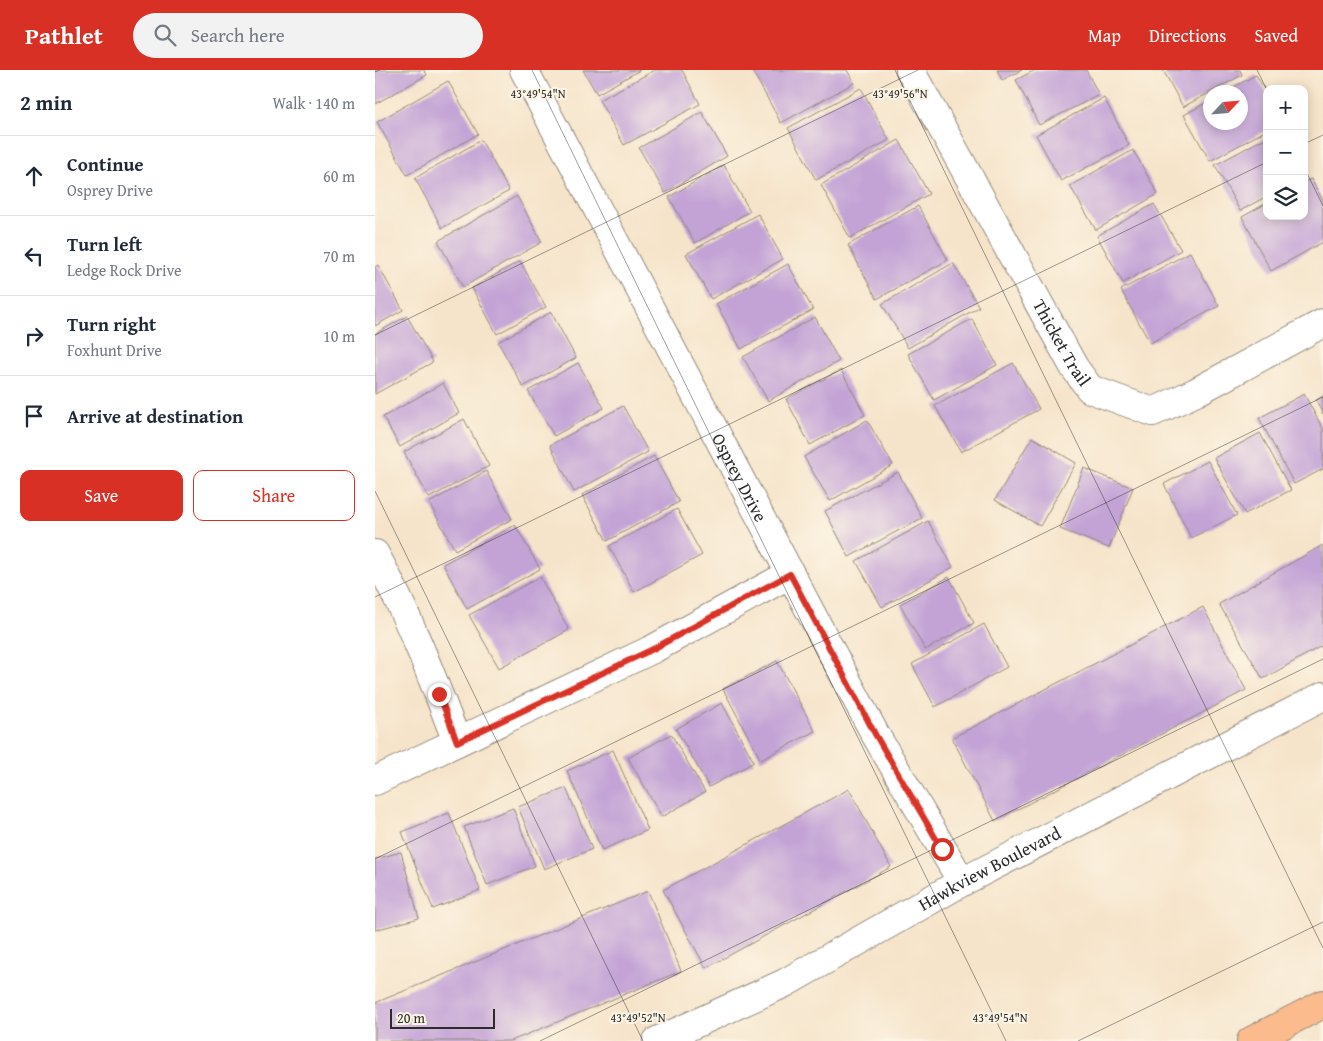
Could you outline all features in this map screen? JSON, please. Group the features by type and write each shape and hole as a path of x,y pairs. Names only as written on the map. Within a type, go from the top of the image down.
{"highway":[{"path":"1251,1041 1323,1004"}],"street":[{"name":"Osprey Drive","path":"524,70 875,734 962,882"},
{"name":"Thicket Trail","path":"910,70 1074,367 1091,389 1153,412 1196,392 1323,323"},
{"path":"375,554 392,585 439,694 457,742"},
{"path":"375,781 653,649 790,574"},
{"name":"Hawkview Boulevard","path":"657,1041 785,983 962,882 1323,696"}],"building":[{"path":"375,70 424,70 427,75 375,104"},
{"path":"583,70 640,70 597,94"},
{"path":"655,70 682,70 700,104 624,145 599,100"},
{"path":"757,70 847,70 854,83 781,123 753,72"},
{"path":"997,70 1022,70 1002,80"},
{"path":"1035,70 1086,70 1099,95 1039,125 1016,80"},
{"path":"1163,70 1240,70 1242,75 1224,85 1203,85 1203,96 1183,107"},
{"path":"1256,75 1263,87 1263,132 1210,161 1184,115 1203,104 1203,130 1248,130 1248,85 1237,85"},
{"path":"448,81 478,134 407,175 377,122"},
{"path":"861,88 889,140 816,180 788,128"},
{"path":"1104,98 1129,145 1061,181 1036,135"},
{"path":"702,112 727,156 665,193 639,148"},
{"path":"1263,139 1263,198 1240,211 1215,165"},
{"path":"481,140 509,191 442,228 415,178"},
{"path":"899,140 929,194 850,238 821,185"},
{"path":"1133,150 1158,194 1096,230 1070,186"},
{"path":"724,165 750,211 695,243 669,197"},
{"path":"1311,179 1323,201 1323,242 1271,271 1242,217 1263,205 1263,220 1308,220 1308,180"},
{"path":"517,196 542,242 463,287 438,241"},
{"path":"1154,204 1181,250 1123,283 1097,236"},
{"path":"918,206 948,260 877,299 848,245"},
{"path":"758,214 783,259 711,299 686,254"},
{"path":"1190,252 1219,306 1150,343 1121,290"},
{"path":"520,261 546,307 497,334 472,288"},
{"path":"953,263 979,307 908,348 882,304"},
{"path":"788,264 813,310 741,349 716,304"},
{"path":"378,265 403,310 375,326 375,267"},
{"path":"551,312 576,358 523,387 498,342"},
{"path":"407,316 433,362 375,394 375,334"},
{"path":"815,317 839,361 768,401 743,357"},
{"path":"972,319 997,365 934,400 908,354"},
{"path":"578,363 604,408 554,436 528,391"},
{"path":"1013,363 1039,409 961,452 935,406"},
{"path":"841,370 865,415 810,445 786,399"},
{"path":"443,383 459,413 400,447 383,417"},
{"path":"1304,394 1323,429 1323,469 1294,484 1259,418"},
{"path":"1323,396 1323,414 1316,400"},
{"path":"623,406 648,452 574,492 550,445"},
{"path":"464,419 489,466 429,498 404,452"},
{"path":"867,420 893,465 830,501 804,457"},
{"path":"1260,433 1291,490 1245,514 1214,458"},
{"path":"1032,437 1076,463 1040,526 995,500"},
{"path":"654,456 679,502 607,541 582,495"},
{"path":"1208,461 1237,515 1191,538 1164,484"},
{"path":"1084,468 1133,488 1109,548 1060,529"},
{"path":"486,471 512,519 455,550 429,503"},
{"path":"898,472 922,518 849,557 825,511"},
{"path":"677,509 702,555 634,592 609,546"},
{"path":"928,521 953,567 882,607 856,561"},
{"path":"515,525 540,569 467,609 443,564"},
{"path":"1323,545 1323,645 1263,679 1219,604"},
{"path":"540,577 569,630 499,668 469,615"},
{"path":"949,577 974,623 925,650 900,604"},
{"path":"1203,607 1246,690 995,821 952,738"},
{"path":"984,624 1007,667 935,707 912,664"},
{"path":"777,661 815,731 761,760 723,689"},
{"path":"722,703 754,762 709,787 676,729"},
{"path":"671,734 705,792 662,817 628,758"},
{"path":"613,750 648,830 602,850 567,771"},
{"path":"566,788 592,849 544,869 518,807"},
{"path":"849,789 891,867 706,968 663,890"},
{"path":"513,808 535,866 487,885 464,827"},
{"path":"449,813 480,890 433,909 402,832"},
{"path":"401,852 419,918 375,930 375,859"},
{"path":"648,891 681,971 511,1041 375,1041 375,1003"}],"route":[{"path":"439,694 457,742 653,649 790,574 875,734 942,849"}]}
